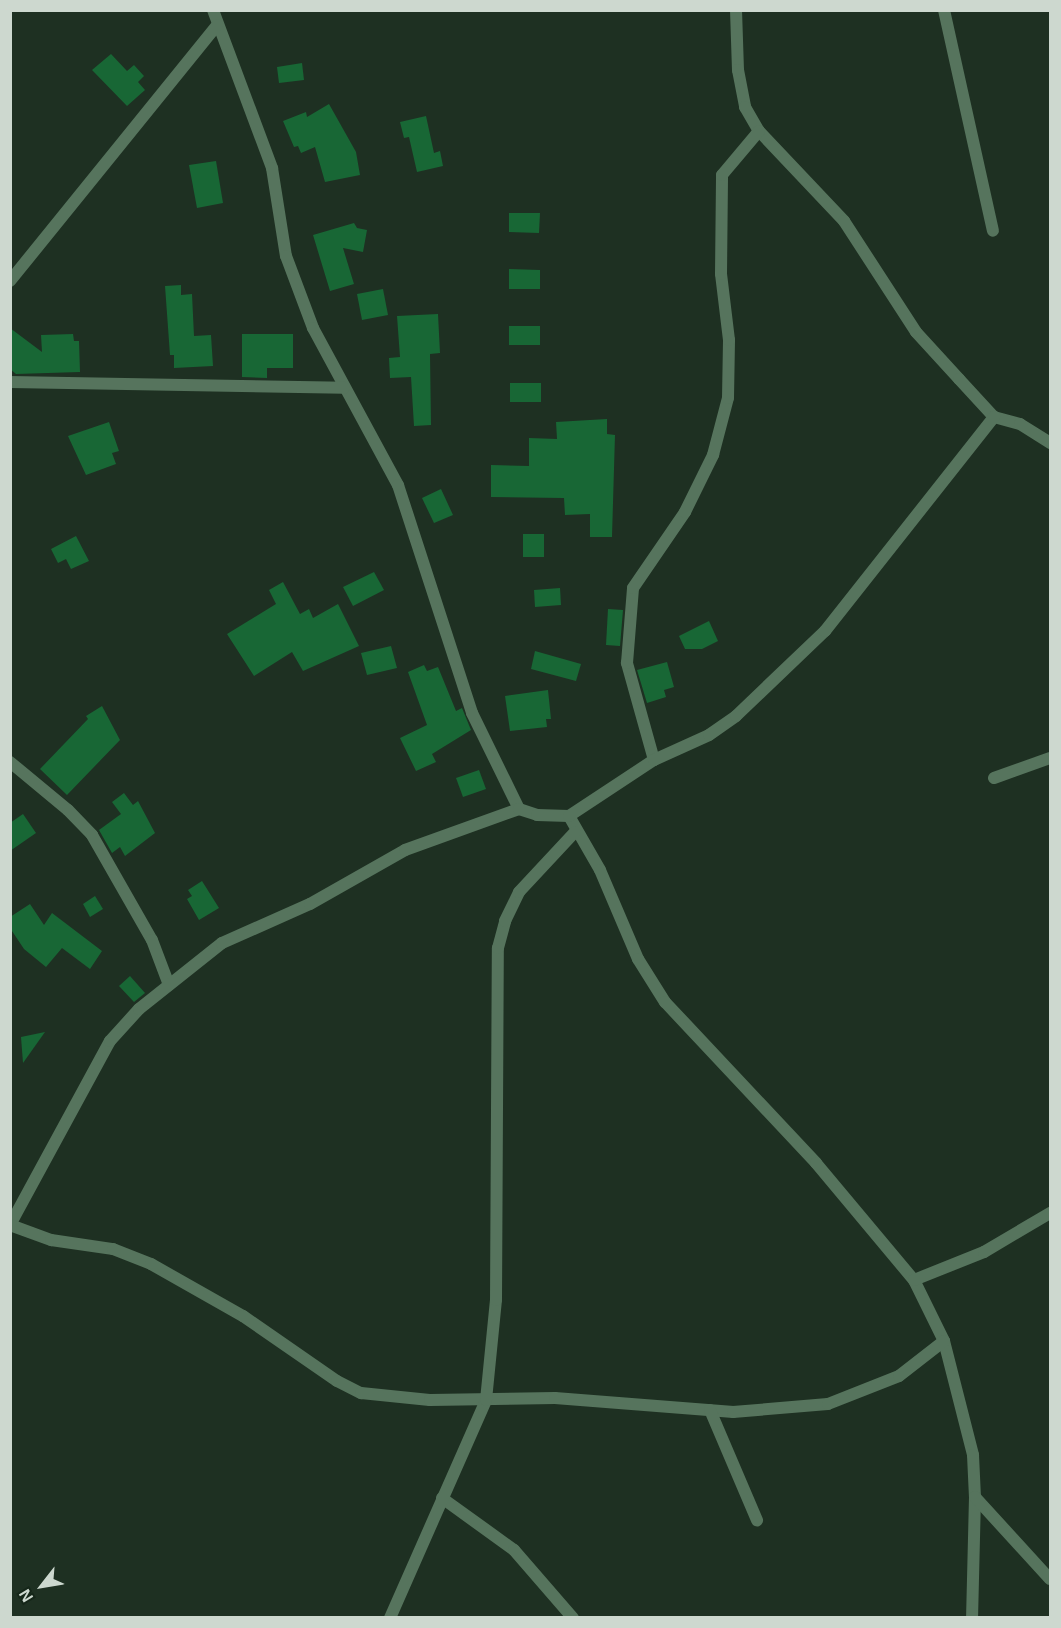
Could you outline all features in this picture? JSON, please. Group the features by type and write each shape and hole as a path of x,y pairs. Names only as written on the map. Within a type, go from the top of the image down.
{"street":[{"path":"213,10 272,168 286,256 313,328 398,484 472,713 519,809"},
{"path":"736,10 738,70 745,107 759,131 843,221 916,332 994,417 1020,424 1050,443"},
{"path":"944,10 993,231"},
{"path":"10,281 218,25"},
{"path":"654,760 627,663 633,588 685,512 713,455 728,398 729,340 721,274 722,175 759,131"},
{"path":"10,382 344,388"},
{"path":"944,1341 899,1376 828,1404 711,1410 555,1398 430,1400 361,1393 337,1381 243,1316 151,1264 113,1249 51,1240 10,1225 110,1041 124,1022 169,985 222,943 246,929 310,904 405,850 519,809 537,815 569,816 654,760 709,735 736,716 825,631 994,417"},
{"path":"994,778 1050,758"},
{"path":"10,762 68,810 92,835 152,940 169,985"},
{"path":"569,816 575,832 600,870 638,959 665,1002 816,1163 914,1280 944,1341 973,1455 975,1497 972,1617"},
{"path":"390,1617 486,1400 496,1300 498,948 505,921 519,892 575,832"},
{"path":"914,1280 984,1252 1050,1213"},
{"path":"711,1410 757,1520"},
{"path":"975,1497 1050,1579"},
{"path":"442,1498 514,1550 573,1617"}],"building":[{"path":"111,54 127,71 134,65 144,76 138,82 145,90 127,106 92,70"},
{"path":"302,63 304,80 279,83 277,67"},
{"path":"329,104 356,152 360,175 325,182 315,147 301,153 298,146 294,147 283,121 306,112 307,117"},
{"path":"426,116 434,153 440,151 443,166 417,172 409,137 404,138 400,122"},
{"path":"216,161 223,203 197,208 189,165"},
{"path":"509,213 540,213 539,233 509,232"},
{"path":"354,223 357,228 367,230 363,252 343,248 354,284 330,291 313,235"},
{"path":"509,269 540,270 540,289 509,289"},
{"path":"181,285 181,295 192,294 194,336 211,335 213,366 174,368 174,355 170,355 165,286"},
{"path":"383,289 388,315 362,320 357,294"},
{"path":"438,314 440,353 430,354 431,425 414,426 411,377 390,378 389,358 400,357 397,316"},
{"path":"509,326 540,326 540,345 509,345"},
{"path":"10,328 42,352 41,335 73,334 74,341 79,341 80,372 16,374 10,369"},
{"path":"242,334 293,334 293,368 267,368 267,378 242,377"},
{"path":"510,383 541,383 541,402 510,402"},
{"path":"607,419 607,434 615,435 612,537 590,537 590,514 565,515 564,498 491,497 491,465 529,466 529,438 557,439 556,422"},
{"path":"109,422 119,451 112,453 116,464 86,475 68,436"},
{"path":"441,489 453,515 434,523 422,498"},
{"path":"523,534 544,534 544,557 523,557"},
{"path":"76,536 89,561 71,569 66,559 58,563 51,549"},
{"path":"374,572 384,590 353,606 343,587"},
{"path":"283,582 300,614 309,609 313,618 338,604 359,646 303,671 292,652 254,676 227,634 276,604 269,590"},
{"path":"560,588 561,605 535,607 534,590"},
{"path":"608,609 623,610 620,646 606,645"},
{"path":"709,621 718,641 702,649 685,649 679,636"},
{"path":"391,646 397,668 367,675 361,653"},
{"path":"535,651 581,664 576,681 531,669"},
{"path":"667,662 674,687 664,690 666,697 647,703 637,670"},
{"path":"424,665 427,671 438,667 456,711 462,708 471,730 432,754 436,762 416,771 400,738 427,725 408,672"},
{"path":"548,690 551,719 546,719 547,727 510,731 505,696"},
{"path":"102,706 120,740 67,795 40,769 88,719 86,716"},
{"path":"479,770 486,789 463,797 456,778"},
{"path":"124,793 133,805 138,801 155,833 125,856 120,847 112,853 99,830 121,814 112,802"},
{"path":"23,814 36,833 10,851 10,823"},
{"path":"202,881 219,908 199,920 187,899 192,896 188,890"},
{"path":"95,896 103,909 90,917 83,904"},
{"path":"30,904 44,925 52,913 102,951 90,969 62,948 46,967 24,949 10,928 10,917"},
{"path":"130,976 145,993 134,1002 119,986"},
{"path":"45,1032 23,1063 21,1037"}]}
